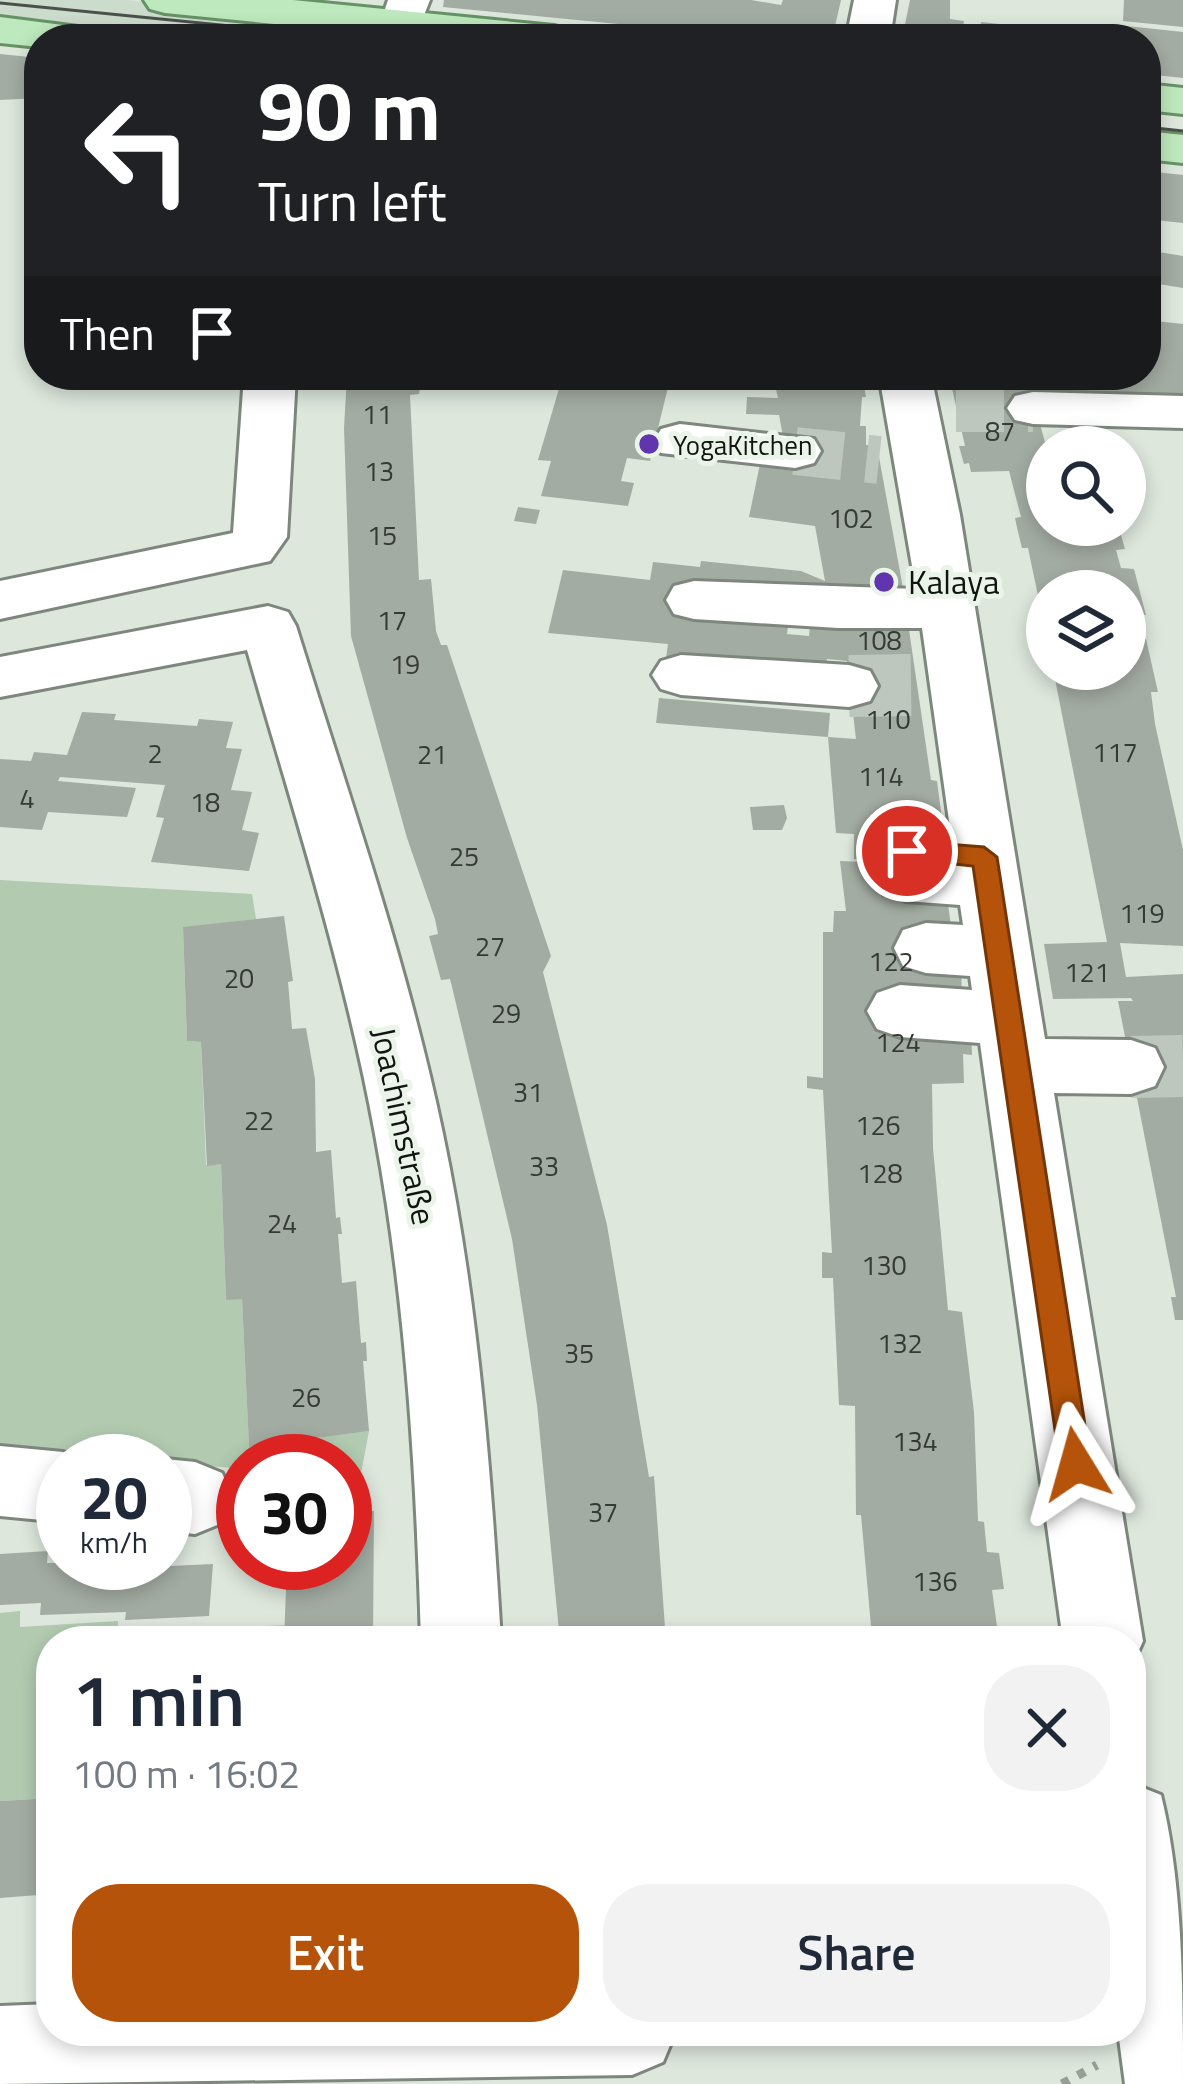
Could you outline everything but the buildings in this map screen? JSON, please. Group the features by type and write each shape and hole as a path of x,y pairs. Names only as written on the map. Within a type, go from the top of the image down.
{"main road":[{"path":"165,0 406,12 472,24"}],"street":[{"path":"0,600 240,554 260,536 269,390"},
{"path":"1034,408 1183,412"},
{"path":"915,424 946,608 938,684 986,870 1101,1626"},
{"path":"680,441 795,452"},
{"path":"694,600 838,609 946,608"},
{"name":"Joachimstraße","path":"0,677 268,626 382,1019 422,1203 453,1477 460,1626"},
{"path":"681,674 849,686"},
{"path":"907,864 986,870"},
{"path":"926,948 999,953"},
{"path":"900,1011 1012,1042 1131,1066"},
{"path":"0,1481 36,1484"},
{"path":"1146,1971 1154,2048"},
{"path":"0,2050 94,2046"},
{"path":"447,2084 448,2046"}],"shaded area":[{"path":"0,0 127,0 367,24 24,24 0,22"},
{"path":"0,880 252,894 256,919 183,928 187,1041 201,1042 206,1165 221,1164 226,1299 242,1299 248,1434 216,1434 216,1467 192,1465 192,1434 36,1434 36,1451 0,1448"},
{"path":"20,1611 20,1627 36,1626 36,1799 0,1801 0,1613"},
{"path":"118,1621 118,1626 36,1626"}],"tunnel":[{"path":"956,408 1033,408"},
{"path":"795,451 879,460"},
{"path":"849,686 917,685"},
{"path":"1131,1067 1183,1066"}],"tram line":[{"path":"0,3 211,24"},
{"path":"1161,129 1183,131"}],"place":[{"name":"YogaKitchen","path":"649,444"},
{"name":"Kalaya","path":"884,582"}],"route":[{"path":"907,851 984,857 1076,1464"}]}
